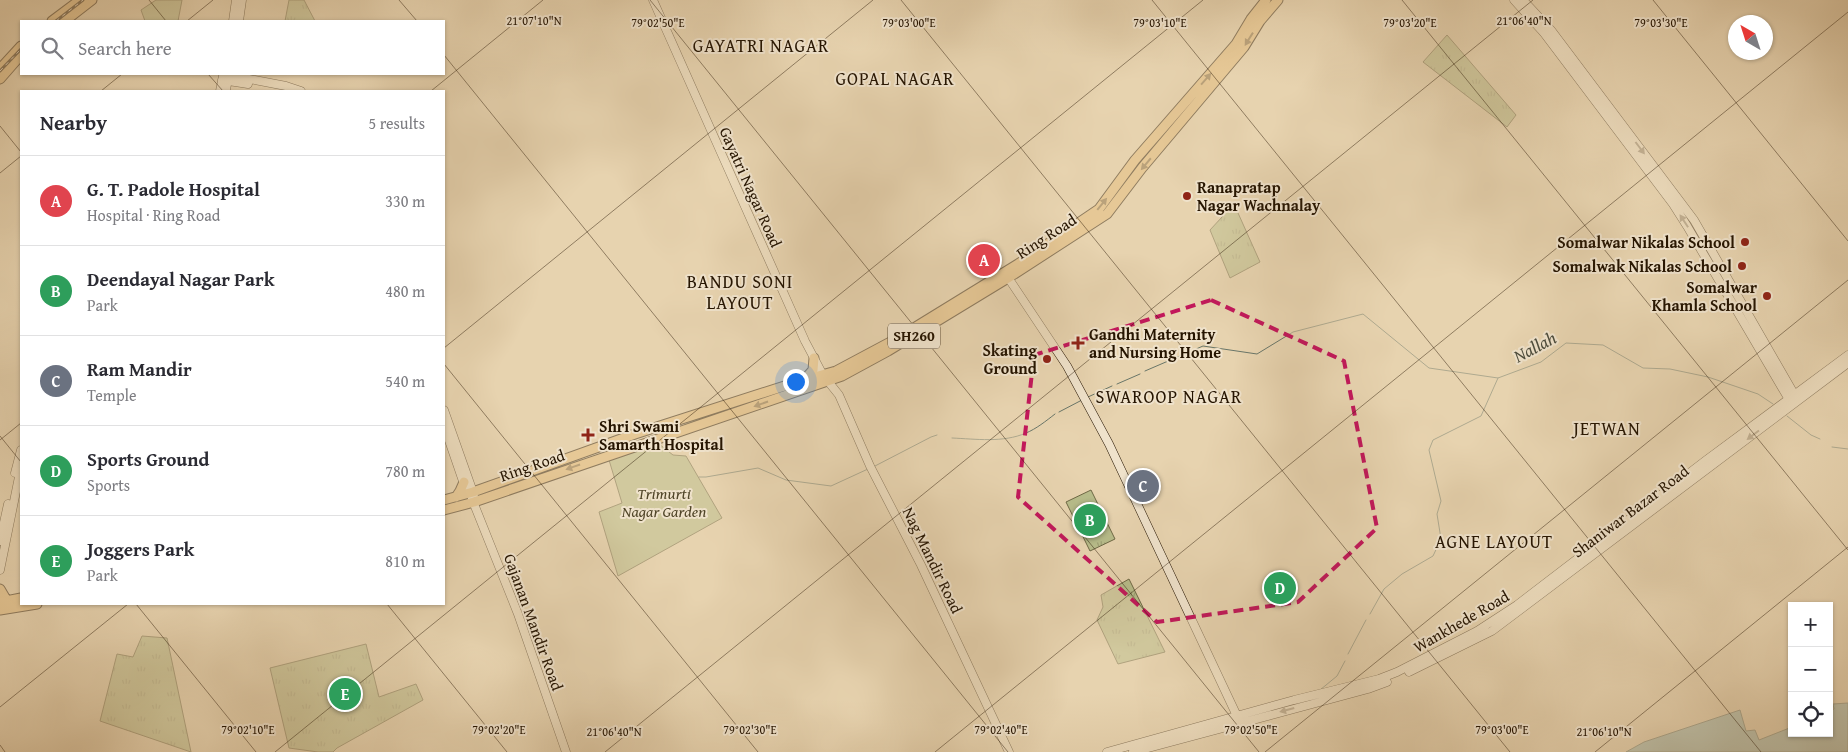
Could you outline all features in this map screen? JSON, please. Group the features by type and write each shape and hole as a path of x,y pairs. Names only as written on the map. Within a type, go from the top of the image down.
{"main road":[{"path":"53,20 80,0"},
{"path":"66,20 92,0"},
{"path":"233,20 236,0"},
{"path":"239,20 242,0"},
{"name":"Gayatri Nagar Road","path":"653,0 814,358 826,378"},
{"name":"Ring Road","path":"1006,275 1099,208 1135,160 1236,44 1251,19 1266,0"},
{"name":"Ring Road","path":"445,510 474,502 826,378 1006,275 1107,214 1142,168 1244,47 1260,21 1278,0"},
{"path":"1514,0 1544,33 1673,204 1793,400"},
{"path":"1523,0 1551,30 1694,220 1793,400"},
{"path":"0,70 20,47"},
{"path":"0,79 20,56"},
{"path":"220,90 226,76"},
{"path":"226,76 226,90"},
{"path":"226,76 283,90"},
{"path":"226,76 286,86 298,90"},
{"path":"1006,275 1034,314 1067,366 1109,444 1237,716"},
{"name":"Wankhede Road","path":"1107,752 1379,679 1405,668 1488,625 1793,400 1848,355"},
{"path":"804,380 813,370 814,358"},
{"name":"Shaniwar Bazar Road","path":"1133,752 1390,681 1492,631 1793,400 1848,363"},
{"name":"SH260","path":"445,500 635,434 804,380 826,378"},
{"name":"Nag Mandir Road","path":"826,378 839,395 872,469 917,558 1009,752"},
{"path":"445,413 470,492"},
{"path":"445,429 464,482 470,492"},
{"path":"0,541 20,454"},
{"path":"0,570 20,472"},
{"path":"455,497 464,482"},
{"name":"Gajanan Mandir Road","path":"470,492 518,614 566,752"},
{"path":"0,589 4,605 0,615"},
{"path":"4,605 20,598"},
{"path":"4,605 20,605"}],"highlighted area":[{"path":"1211,300 1344,361 1377,528 1298,602 1157,622 1018,497 1034,355"}],"green space":[{"path":"156,0 182,0 178,20 145,20 141,10"},
{"path":"289,0 304,0 314,20 285,20"},
{"path":"1447,35 1516,115 1507,127 1423,62"},
{"path":"1234,204 1260,262 1230,278 1210,230"},
{"name":"Trimurti Nagar Garden","path":"659,444 673,455 686,456 722,518 618,576 599,512 622,503 609,460"},
{"path":"1091,490 1115,539 1090,551 1066,502"},
{"path":"1129,579 1165,652 1118,664 1097,620 1103,607 1101,595"},
{"path":"142,636 167,638 191,752 100,721 117,654 133,657"},
{"path":"366,644 379,697 416,684 423,700 333,752 289,748 270,668"}],"water":[{"path":"1848,703 1848,752 1626,752 1644,742 1740,710 1746,731 1755,730 1759,740 1788,729 1788,737 1833,737 1833,704"}],"waterway":[{"name":"Nallah","path":"1145,371 1203,346 1257,354 1293,332 1363,314 1429,368 1498,378 1541,362 1566,343 1603,345 1643,368 1670,369 1708,377 1758,394 1773,404"},
{"path":"1117,384 1140,374"},
{"path":"1370,614 1384,589 1402,574 1433,556 1441,539 1437,514 1441,501 1429,450 1433,440 1481,416 1498,378"},
{"path":"1088,397 1112,386"},
{"path":"1059,412 1082,400"},
{"path":"952,438 989,440 1017,436 1041,425 1055,414"},
{"name":"Nallah","path":"1787,416 1811,435 1820,439"},
{"path":"875,466 937,435"},
{"path":"1832,447 1848,449"},
{"path":"699,477 758,468 786,480 831,486 868,469"},
{"path":"1348,654 1366,620"},
{"path":"1320,690 1337,676 1345,661"}],"railway":[{"path":"57,20 83,0"},
{"path":"0,71 20,50"}],"place":[{"name":"Ranapratap Nagar Wachnalay","path":"1187,196"},
{"name":"Somalwar Nikalas School","path":"1745,242"},
{"name":"G. T. Padole Hospital","path":"984,260"},
{"name":"Somalwak Nikalas School","path":"1742,266"},
{"name":"Somalwar Khamla School","path":"1767,296"},
{"name":"Gandhi Maternity and Nursing Home","path":"1078,343"},
{"name":"Skating Ground","path":"1047,359"},
{"name":"Shri Swami Samarth Hospital","path":"588,435"},
{"name":"Ram Mandir","path":"1143,486"},
{"name":"Deendayal Nagar Park","path":"1090,520"},
{"name":"Sports Ground","path":"1280,588"},
{"name":"Joggers Park","path":"345,694"}],"district":[{"name":"GAYATRI NAGAR","path":"761,46"},
{"name":"GOPAL NAGAR","path":"895,79"},
{"name":"BANDU SONI LAYOUT","path":"740,292"},
{"name":"SWAROOP NAGAR","path":"1169,397"},
{"name":"JETWAN","path":"1607,429"},
{"name":"AGNE LAYOUT","path":"1494,542"}]}
